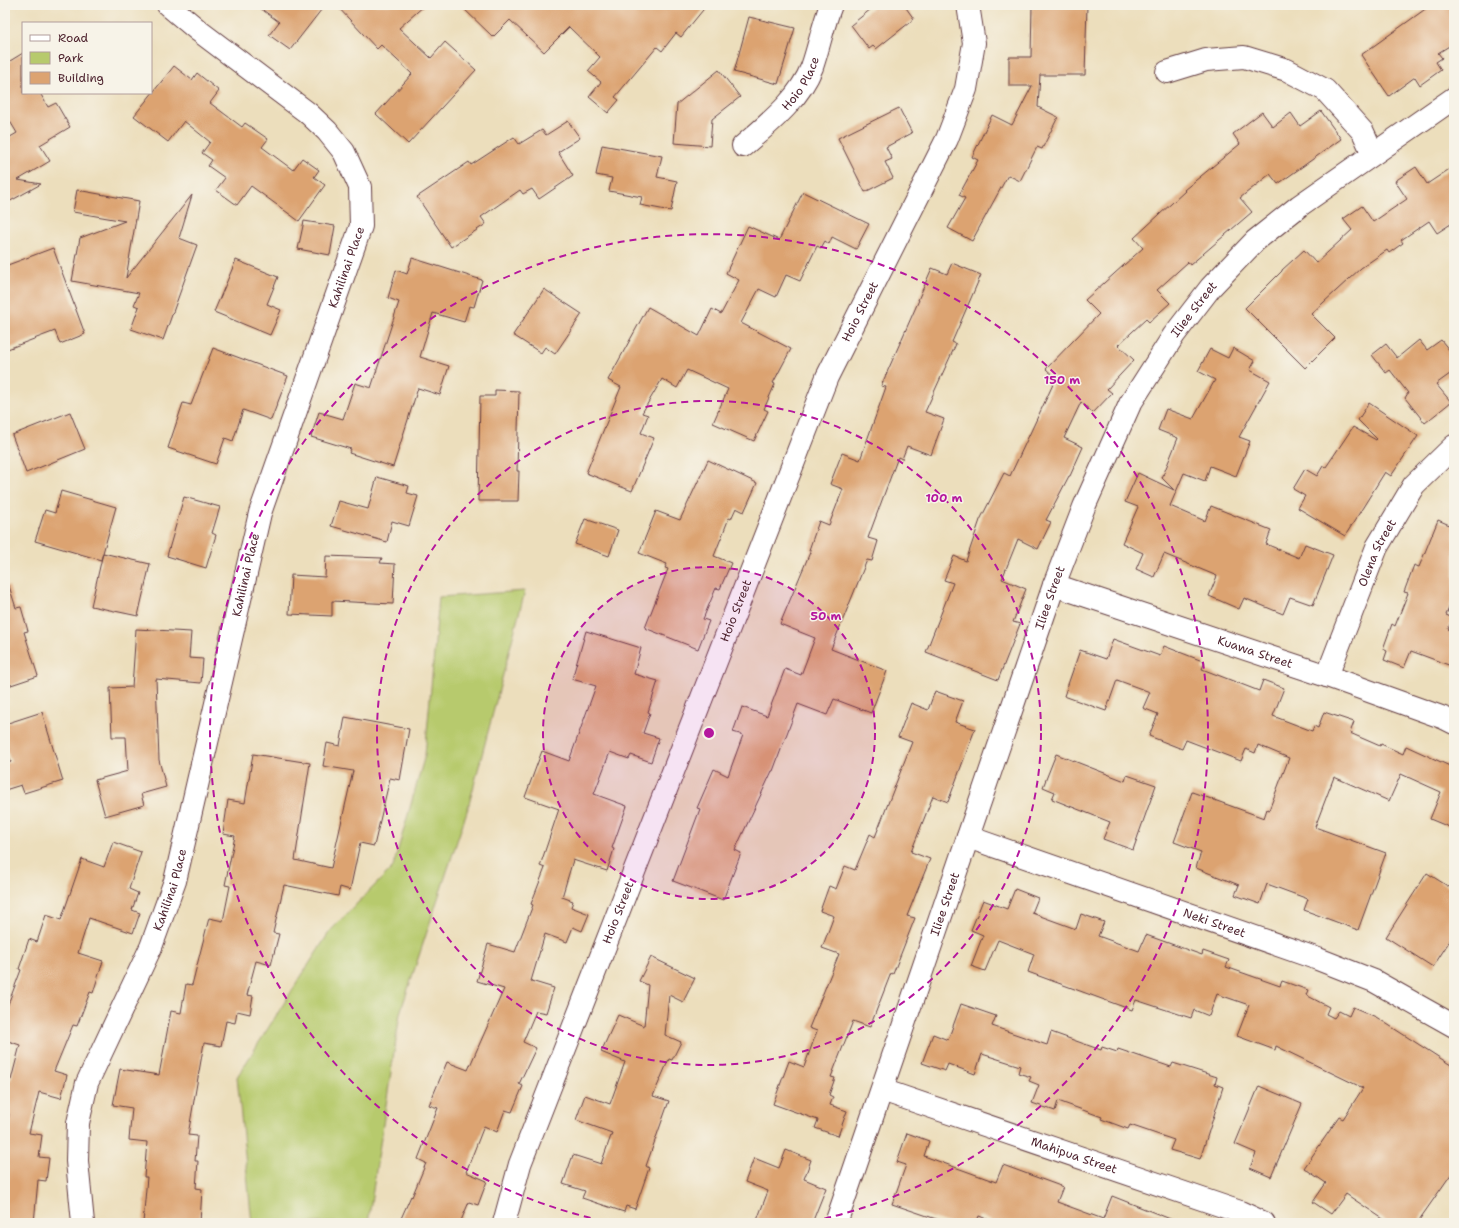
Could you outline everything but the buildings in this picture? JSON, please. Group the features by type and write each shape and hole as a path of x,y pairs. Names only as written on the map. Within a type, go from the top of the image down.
{"street":[{"name":"Kahilinai Place","path":"83,1223 77,1161 78,1124 87,1083 151,947 176,881 260,513 361,226 360,187 344,152 327,131 308,113 199,31 168,5"},
{"name":"Hoio Place","path":"743,146 784,109 799,90 811,68 831,5"},
{"name":"Hoio Street","path":"504,1223 520,1164 827,377 947,139 966,89 974,44 968,5"},
{"path":"1167,72 1206,60 1244,57 1287,70 1325,90 1363,132 1373,154"},
{"name":"Iliee Street","path":"836,1223 1054,585 1084,507 1130,404 1174,336 1211,287 1255,241 1298,206 1454,98"},
{"name":"Olena Street","path":"1326,676 1377,547 1414,485 1454,446"},
{"name":"Kuawa Street","path":"1054,585 1326,676 1444,718 1454,724"},
{"name":"Neki Street","path":"968,837 1318,959 1374,982 1454,1026"},
{"name":"Mahipua Street","path":"882,1090 1240,1212 1264,1223"}],"green space":[{"path":"525,591 468,808 400,1013 368,1223 252,1223 237,1077 330,931 393,867 425,755 439,597"}]}
